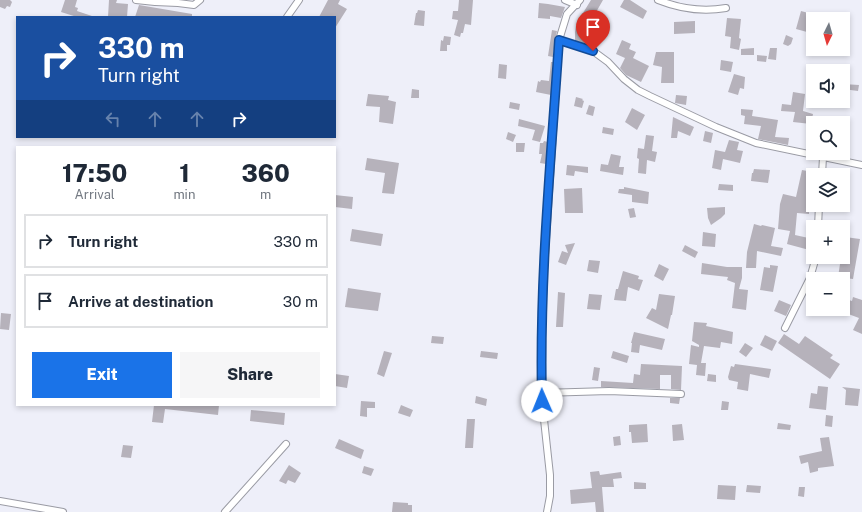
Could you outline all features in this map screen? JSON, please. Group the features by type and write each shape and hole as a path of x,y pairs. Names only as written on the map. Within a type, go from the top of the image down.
{"street":[{"path":"136,0 178,3 194,6 200,0"},
{"path":"289,16 298,0"},
{"path":"565,0 578,2"},
{"path":"658,0 668,4 690,8 726,8"},
{"path":"547,512 550,496 550,475 546,449 541,352 544,270 559,40 567,14 578,2"},
{"path":"559,40 593,51 608,62 624,79 638,90 716,127 756,143 806,153"},
{"path":"838,160 862,165"},
{"path":"785,328 810,278 814,264"},
{"path":"542,393 609,391 681,394"},
{"path":"225,512 286,444"},
{"path":"0,500 63,512"}],"building":[{"path":"0,0 10,0 12,2 10,7 7,6 5,9 0,7"},
{"path":"65,0 77,0 75,7 78,8 77,11 92,16 74,16 61,12"},
{"path":"109,0 117,0 116,3 128,4 127,16 108,16"},
{"path":"328,0 340,0 338,4 347,9 336,26 336,16 320,16"},
{"path":"459,0 473,0 471,25 465,24 463,33 461,33 460,37 454,35 458,20 452,19 453,11 458,11"},
{"path":"591,0 603,0 595,14 590,11 586,44 575,41 575,32 576,26 579,27 582,13"},
{"path":"624,0 630,0 647,11 643,19 620,7"},
{"path":"539,3 565,7 561,18 550,16 550,19 538,18"},
{"path":"139,5 192,14 192,16 135,16"},
{"path":"418,10 425,11 424,26 414,25"},
{"path":"801,11 806,12 806,32 796,29"},
{"path":"727,18 741,19 739,38 741,39 739,50 730,48 731,37 725,36"},
{"path":"695,21 695,33 674,34 674,22"},
{"path":"552,30 557,31 553,57 548,56"},
{"path":"786,35 793,38 791,44 788,46 783,44"},
{"path":"444,36 451,37 450,45 447,45 447,51 440,51 441,40 443,41"},
{"path":"622,40 631,44 629,49 636,52 633,58 649,66 641,82 626,75 620,68 625,58 616,54"},
{"path":"754,48 754,55 741,55 741,49"},
{"path":"770,48 777,48 776,60 768,59"},
{"path":"656,52 674,52 674,83 661,83 662,67 653,65"},
{"path":"757,55 767,56 766,62 757,61"},
{"path":"721,60 733,62 731,72 720,70"},
{"path":"551,62 553,62 551,95 536,92 538,81 549,81"},
{"path":"499,64 507,65 506,79 498,78"},
{"path":"734,74 745,77 744,89 740,88 738,95 728,92"},
{"path":"850,84 859,85 858,91 850,90"},
{"path":"412,89 419,90 419,98 411,98"},
{"path":"793,92 805,94 803,111 813,114 813,116 806,116 806,123 793,122 795,112 781,111 782,104 791,105"},
{"path":"368,94 389,96 388,100 396,102 393,124 379,122 380,107 366,106"},
{"path":"676,95 687,96 686,105 675,103"},
{"path":"576,97 583,99 582,100 584,101 582,108 574,106"},
{"path":"510,102 520,104 519,110 509,108"},
{"path":"589,105 595,107 593,116 586,114"},
{"path":"632,108 645,115 637,130 625,122"},
{"path":"741,109 753,110 752,116 778,120 775,137 789,138 788,145 758,139 761,126 744,124 745,116 741,115"},
{"path":"673,117 694,127 690,136 678,131 677,138 671,138"},
{"path":"519,119 545,126 540,142 532,140 535,130 518,126"},
{"path":"603,127 614,129 613,135 602,133"},
{"path":"705,131 713,133 711,143 703,141"},
{"path":"508,132 516,135 513,142 506,139"},
{"path":"646,135 654,136 652,151 657,152 655,162 647,160 646,174 638,173 639,159 637,158 638,148 644,149"},
{"path":"729,140 739,142 737,150 743,151 740,163 723,159 721,170 712,168 715,150 725,152"},
{"path":"544,141 548,142 546,164 540,163 542,154 539,154 540,143 543,143"},
{"path":"516,143 525,143 524,152 516,152"},
{"path":"611,154 621,156 619,167 624,167 623,175 600,171 601,164 608,165"},
{"path":"367,158 399,163 394,194 382,193 385,173 365,170"},
{"path":"567,165 588,167 588,173 575,171 574,176 566,175"},
{"path":"754,169 770,170 768,183 751,181"},
{"path":"802,170 806,171 806,212 809,212 809,214 797,213 795,235 806,237 806,249 787,244 790,231 778,229 780,204 783,194 796,197"},
{"path":"719,184 733,185 733,191 718,190"},
{"path":"624,187 649,192 648,204 632,202 632,195 618,193 619,189 624,189"},
{"path":"582,188 583,213 565,213 564,189"},
{"path":"336,195 353,197 352,209 336,207"},
{"path":"725,207 725,214 711,225 708,218 707,208"},
{"path":"634,208 636,217 630,218 628,209"},
{"path":"754,224 775,228 771,246 783,248 781,256 757,251 756,268 746,268 747,252"},
{"path":"352,229 383,234 381,246 350,241"},
{"path":"703,232 716,234 715,247 702,246"},
{"path":"850,238 860,239 853,279 850,279 850,272 839,272 840,264 850,264"},
{"path":"575,243 566,265 558,262 562,251 568,253 565,245"},
{"path":"685,245 698,252 695,258 682,251"},
{"path":"589,260 600,261 598,273 587,271"},
{"path":"702,263 727,267 742,267 742,278 739,289 748,290 746,310 732,308 735,283 727,280 728,277 701,274"},
{"path":"659,264 669,269 663,281 654,276"},
{"path":"770,265 778,266 773,292 760,290 764,267 770,268"},
{"path":"623,271 639,276 638,279 643,280 639,291 628,287 626,301 614,300 616,289 618,289"},
{"path":"348,288 381,293 378,311 345,307"},
{"path":"558,292 565,293 563,327 556,327"},
{"path":"589,294 602,295 600,310 587,309"},
{"path":"659,294 675,296 668,329 646,318 652,308 656,310"},
{"path":"853,297 862,300 862,334 853,330 859,318 850,315 850,300 852,301"},
{"path":"779,300 791,305 786,316 774,311"},
{"path":"1,313 11,314 9,330 0,329"},
{"path":"694,322 707,323 706,326 733,332 732,344 721,342 720,348 704,346 701,363 706,363 705,376 696,375 697,365 689,364 691,345 699,347 699,345 692,341"},
{"path":"634,332 665,339 662,350 640,345 639,353 631,352 631,343"},
{"path":"784,334 799,344 805,336 833,355 830,358 840,364 830,379 778,343"},
{"path":"765,335 777,341 772,351 760,345"},
{"path":"432,336 444,337 443,344 431,343"},
{"path":"745,343 753,348 746,357 739,352"},
{"path":"384,351 392,353 384,377 377,374"},
{"path":"481,351 498,353 497,359 480,357"},
{"path":"613,351 629,356 627,363 611,358"},
{"path":"641,364 682,366 681,390 671,389 671,375 660,375 660,389 601,387 601,381 633,383 634,374 640,375"},
{"path":"735,364 771,369 769,378 750,374 748,391 737,389 738,382 729,380 728,377 731,366 734,367"},
{"path":"594,367 600,368 598,381 592,380"},
{"path":"336,374 349,376 347,388 336,386"},
{"path":"708,374 716,375 716,382 707,381"},
{"path":"818,386 828,387 826,410 809,408 811,393 817,394"},
{"path":"842,387 860,389 858,406 845,405 846,390"},
{"path":"476,396 487,399 486,406 475,403"},
{"path":"670,398 680,398 679,404 670,403"},
{"path":"361,401 375,402 375,408 367,408 367,417 360,416"},
{"path":"722,401 729,402 728,410 721,410"},
{"path":"401,405 413,410 410,417 398,413"},
{"path":"154,406 219,406 218,415 165,409 163,423 152,422"},
{"path":"251,410 285,413 284,425 250,421"},
{"path":"826,415 833,416 832,427 825,426"},
{"path":"467,419 475,419 473,448 465,448"},
{"path":"778,423 791,425 790,430 777,429"},
{"path":"647,424 648,442 632,443 629,425"},
{"path":"682,424 684,440 673,441 672,425"},
{"path":"620,436 621,445 614,446 613,437"},
{"path":"829,437 834,466 818,468 818,471 810,473 808,462 801,464 799,456 822,451 820,438"},
{"path":"339,439 364,450 361,459 335,448"},
{"path":"123,445 133,446 131,458 121,457"},
{"path":"289,465 301,473 295,483 288,480 286,484 279,481"},
{"path":"364,466 374,469 371,476 362,473"},
{"path":"599,471 600,475 621,472 622,478 613,479 614,487 602,487 604,512 596,512 595,502 571,504 570,490 592,488 590,472"},
{"path":"634,482 646,483 646,489 634,489"},
{"path":"718,485 736,486 735,500 717,499"},
{"path":"747,485 761,486 760,493 746,492"},
{"path":"799,487 805,487 804,497 798,496"},
{"path":"393,502 408,503 408,505 412,505 412,512 392,512"}],"route":[{"path":"542,401 541,352 544,270 559,40 593,51"}]}
